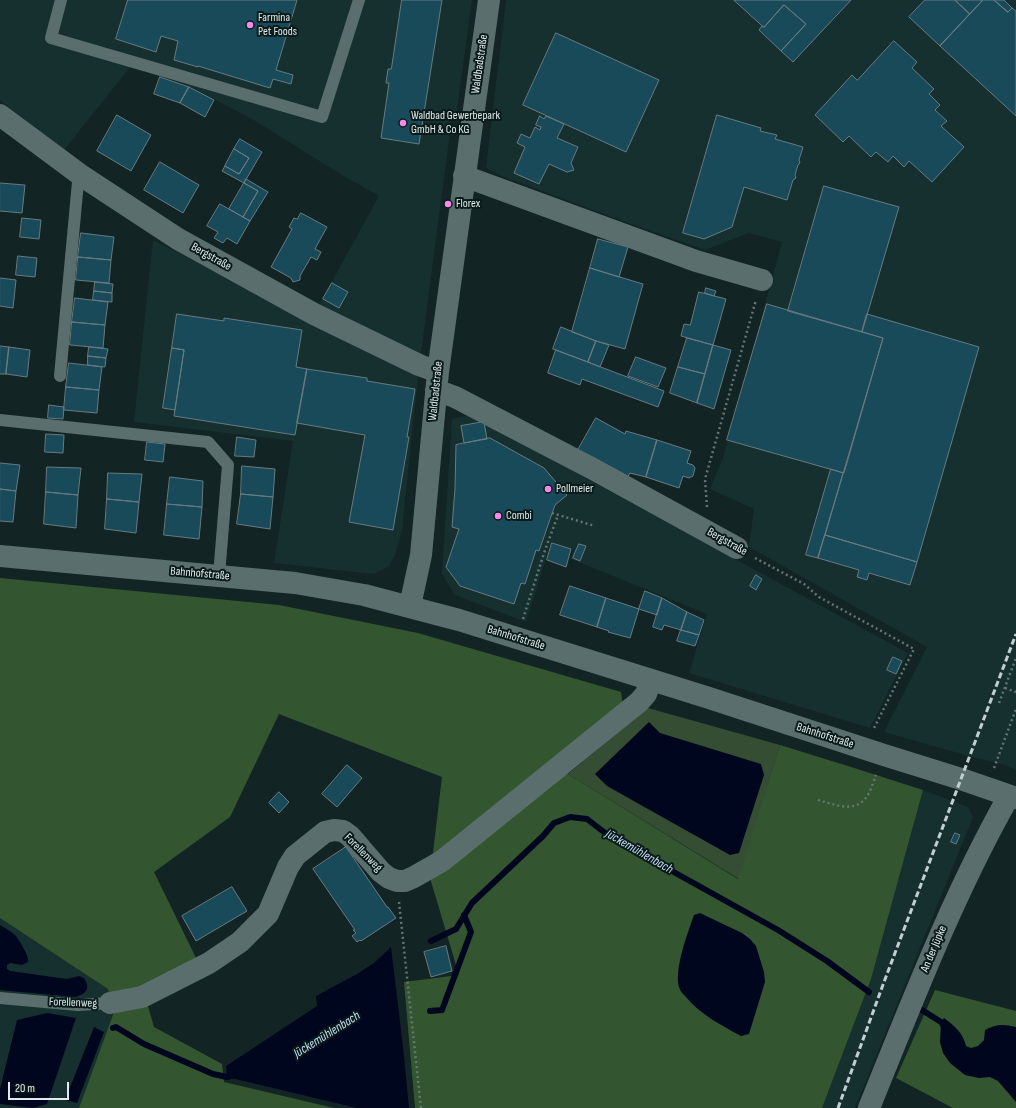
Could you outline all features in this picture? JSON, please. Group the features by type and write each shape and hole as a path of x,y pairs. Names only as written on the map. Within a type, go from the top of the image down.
{"street":[{"name":"Waldbadstraße","path":"410,606 421,555 437,381 489,0"},
{"name":"Bergstraße","path":"2,120 82,176 178,239 314,314 419,365 455,397 574,459 737,548"},
{"path":"464,176 696,261 762,280"},
{"name":"Bahnhofstraße","path":"0,556 295,583 364,595 459,620 651,680 875,753 943,773 1013,797"},
{"path":"397,881 414,877 442,861 639,702 646,694 651,680"},
{"name":"An der Jüpke","path":"869,1108 954,902 994,822 1013,797"},
{"name":"Forellenweg","path":"110,1003 142,997 209,963 240,942 268,914 288,867 295,856 325,832 334,830 343,832 350,836 381,872 389,878 397,881"}],"lane":[{"path":"61,0 51,38 322,117 359,0"},
{"path":"60,376 78,182 82,176"},
{"path":"0,420 208,442 228,465 219,575"},
{"name":"Forellenweg","path":"0,998 78,1005 110,1003"}],"path":[{"path":"709,532 705,479 762,280"},
{"path":"552,513 595,526"},
{"path":"517,639 544,553 558,515"},
{"name":"Bergstraße","path":"737,548 804,584 819,597 914,649 873,729 875,753"},
{"path":"999,703 1016,658"},
{"path":"1005,688 1016,692"},
{"path":"986,787 1016,708"},
{"path":"818,800 841,806 853,807 862,802 869,793 875,753"},
{"path":"397,881 421,1108"}],"shaded area":[{"path":"0,0 472,0 457,110 451,116 421,353 318,307 379,196 342,175 252,119 189,86 131,66 64,150 0,100"},
{"path":"506,0 1016,0 1016,770 1002,764 884,732 927,647 749,547 754,509 710,489 723,458 782,242 749,233 705,250 499,175 486,168"},
{"path":"153,240 418,376 402,530 395,555 389,566 374,574 274,563 293,441 134,422"},
{"path":"470,415 908,653 870,728 689,673 707,614 571,559 574,550 551,542 526,622 455,595 442,574 452,419"},
{"path":"923,790 968,807 973,817 855,1108 822,1108 871,979"},
{"path":"0,918 108,989 114,1012 79,1108 0,1108"}],"green space":[{"path":"0,578 279,605 418,633 621,692 623,706 546,766 568,774 738,879 780,745 923,790 871,979 822,1108 415,1108 404,982 459,975 430,878 442,777 279,714 230,817 154,872 198,962 143,989 154,1027 222,1064 224,1082 334,1108 79,1108 114,1012 108,989 0,918"},
{"path":"648,708 780,745 739,879 568,774"},
{"path":"935,990 1016,1011 1016,1108 953,1108 896,1078"}],"water":[{"path":"649,722 660,733 761,764 764,775 739,853 730,855 607,786 595,774"},
{"path":"700,913 742,933 756,946 764,972 765,982 749,1034 741,1036 712,1019 698,1009 679,988 678,971 682,951 694,915"},
{"path":"0,925 16,936 28,959 28,962 22,965 10,963 7,965 7,969 10,971 67,979 79,976 84,978 86,982 87,988 85,993 75,997 0,990"},
{"path":"391,947 409,1108 357,1108 227,1077 226,1066 317,1006 316,996 374,963"},
{"path":"47,1013 76,1018 47,1104 33,1108 0,1104 0,1089 17,1020"},
{"path":"944,1018 958,1030 963,1037 966,1046 971,1048 978,1046 984,1040 985,1030 989,1028 1000,1025 1016,1027 1016,1102 998,1081 990,1077 979,1078 965,1075 950,1063 943,1053 940,1042 941,1022"},
{"path":"94,1027 104,1032 77,1103 65,1100"}],"building":[{"path":"128,0 297,0 276,70 293,75 291,84 273,79 270,88 174,60 178,41 161,36 156,52 116,39"},
{"path":"402,0 442,0 419,144 381,138 389,83 386,83 388,69 391,69"},
{"path":"734,0 851,0 793,62 781,51 806,24 784,5 764,27"},
{"path":"925,0 955,0 970,14 940,46 909,17"},
{"path":"955,0 983,0 970,14"},
{"path":"983,0 994,0 1008,12 1012,8 1016,11 1016,116 940,46"},
{"path":"994,0 1004,0 1012,8 1008,12"},
{"path":"784,5 806,24 781,51 759,30 762,26 764,27"},
{"path":"556,33 659,80 626,152 523,105"},
{"path":"894,41 917,62 912,68 934,89 929,94 940,105 935,110 947,121 941,126 964,147 932,182 909,161 904,167 893,156 888,162 876,152 871,157 849,136 843,142 815,115 852,75 857,80"},
{"path":"160,77 189,87 180,103 154,94"},
{"path":"189,87 214,100 205,117 180,103"},
{"path":"117,115 151,135 131,171 97,151"},
{"path":"717,115 761,128 760,131 777,135 775,139 803,147 799,160 800,163 795,175 796,178 793,180 787,200 744,187 732,227 704,239 683,233"},
{"path":"540,116 544,119 546,116 564,124 557,138 578,147 571,163 574,170 567,172 549,164 539,184 514,173 525,147 517,143 521,134 530,138 535,127 540,130 541,127 536,125"},
{"path":"240,139 262,152 244,183 222,171 225,166 239,174 249,158 234,149"},
{"path":"234,149 249,158 239,174 225,166"},
{"path":"160,162 199,185 183,213 144,190"},
{"path":"246,179 268,192 250,221 243,217 258,191 244,183"},
{"path":"0,183 25,185 22,213 0,211"},
{"path":"244,183 258,191 243,217 229,209"},
{"path":"824,186 899,207 862,332 788,311"},
{"path":"220,204 250,221 237,244 227,238 223,243 214,238 218,232 207,226"},
{"path":"301,213 327,227 315,249 321,252 317,260 311,257 300,276 300,280 293,282 291,278 271,267 292,229 289,227 294,218 297,219"},
{"path":"22,218 41,220 39,239 20,237"},
{"path":"81,233 114,237 111,260 78,257"},
{"path":"598,239 628,247 619,277 590,268"},
{"path":"18,256 37,258 35,277 16,275"},
{"path":"78,257 111,260 109,283 76,280"},
{"path":"590,268 643,284 625,349 596,341 572,332"},
{"path":"0,278 16,280 13,308 0,306"},
{"path":"95,282 113,284 112,293 94,291"},
{"path":"332,283 348,292 339,308 323,299"},
{"path":"706,288 716,291 714,296 705,293"},
{"path":"94,291 112,293 112,302 93,300"},
{"path":"699,292 726,299 713,345 681,336 684,324 690,325"},
{"path":"75,298 108,302 105,325 72,322"},
{"path":"767,304 883,338 844,473 727,440"},
{"path":"177,314 224,321 224,318 302,330 296,367 307,369 295,435 174,416 184,350 172,348"},
{"path":"867,314 979,347 917,562 825,535 883,338 862,332"},
{"path":"72,322 105,325 103,348 70,345"},
{"path":"561,327 596,341 588,362 553,349"},
{"path":"687,338 713,345 705,374 678,367"},
{"path":"596,341 609,345 600,367 588,362"},
{"path":"713,345 731,350 714,409 697,403"},
{"path":"0,346 9,347 6,374 0,374"},
{"path":"9,347 30,350 27,377 6,374"},
{"path":"89,347 108,349 106,358 88,356"},
{"path":"172,348 184,350 175,410 163,408"},
{"path":"556,350 664,391 658,407 582,379 580,385 548,373"},
{"path":"88,356 106,358 105,367 88,365"},
{"path":"636,357 666,368 658,387 628,376"},
{"path":"69,363 102,367 99,390 66,387"},
{"path":"678,367 705,374 697,403 670,393"},
{"path":"307,369 367,378 367,381 415,389 407,437 409,437 393,530 349,522 365,435 297,423"},
{"path":"66,387 99,390 97,413 64,410"},
{"path":"49,405 64,407 63,419 48,418"},
{"path":"596,418 625,434 626,431 657,440 646,477 630,473 627,478 578,450"},
{"path":"484,422 487,439 464,443 461,426"},
{"path":"46,434 64,435 63,453 45,452"},
{"path":"237,437 256,440 254,457 235,456"},
{"path":"490,438 544,468 567,495 555,505 539,551 536,550 525,584 521,583 514,604 460,586 446,567 459,529 452,527 456,445"},
{"path":"657,440 691,451 687,463 693,465 695,468 693,476 689,478 683,476 679,488 646,477"},
{"path":"147,442 165,444 163,462 145,460"},
{"path":"0,463 20,465 16,491 0,489"},
{"path":"242,466 275,469 273,497 241,494"},
{"path":"47,467 81,468 78,495 46,492"},
{"path":"831,469 843,473 818,558 806,555"},
{"path":"108,473 142,474 139,502 107,499"},
{"path":"170,477 203,481 202,507 167,504"},
{"path":"0,489 16,491 13,522 0,521"},
{"path":"46,492 78,495 76,528 44,524"},
{"path":"241,494 273,497 270,529 237,524"},
{"path":"107,499 139,502 136,533 105,529"},
{"path":"167,504 202,507 199,539 164,535"},
{"path":"825,535 917,562 910,585 869,573 867,580 857,577 859,570 818,558"},
{"path":"552,543 571,549 566,567 547,560"},
{"path":"579,544 586,546 580,561 573,558"},
{"path":"756,575 762,579 756,590 750,586"},
{"path":"570,586 606,598 597,627 560,615"},
{"path":"645,591 662,598 657,615 639,609"},
{"path":"606,598 639,609 630,638 608,632 609,631 597,627"},
{"path":"662,598 687,612 681,630 664,625 662,630 653,627"},
{"path":"687,612 704,620 699,635 681,630"},
{"path":"681,630 699,635 695,646 677,641"},
{"path":"893,657 902,661 896,674 887,670"},
{"path":"347,765 362,778 337,807 322,794"},
{"path":"279,792 289,802 279,813 269,803"},
{"path":"955,833 960,835 956,844 951,842"},
{"path":"346,847 396,918 361,941 360,940 357,942 352,936 356,933 353,930 355,930 313,869"},
{"path":"232,887 247,911 196,941 182,916"},
{"path":"446,946 452,971 431,977 424,952"}],"waterway":[{"name":"Jückemühlenbach","path":"431,941 456,929 472,903 543,836 554,823 570,817 587,819 609,836 778,930 827,961 869,992"},
{"path":"430,1011 442,1010 471,932 464,915"},
{"name":"Jückemühlenbach","path":"922,1010 941,1022 946,1029"},
{"name":"Jückemühlenbach","path":"113,1028 116,1027 144,1044 213,1074 227,1077 234,1075"}],"railway":[{"path":"838,1108 884,982 1016,634"}],"place":[{"name":"Farmina Pet Foods","path":"250,25"},
{"name":"Waldbad Gewerbepark GmbH & Co KG","path":"403,123"},
{"name":"Florex","path":"448,204"},
{"name":"Pollmeier","path":"548,489"},
{"name":"Combi","path":"498,516"}]}
